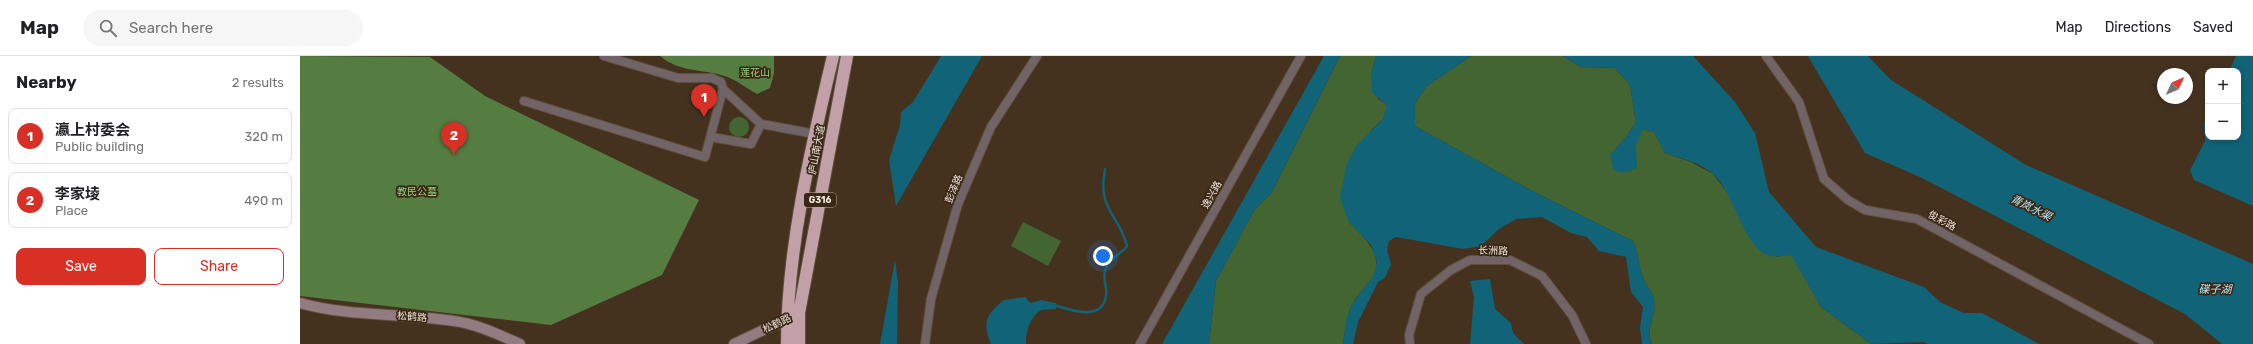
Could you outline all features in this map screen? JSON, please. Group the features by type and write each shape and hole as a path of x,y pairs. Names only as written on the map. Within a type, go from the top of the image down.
{"highway":[{"name":"庐山南大道","path":"787,344 787,319 803,190 832,56"},
{"name":"庐山南大道","path":"799,344 799,313 847,56"}],"main road":[{"name":"松鹤路","path":"300,303 323,309 455,321 491,331 520,344"},
{"path":"300,307 323,309"},
{"name":"松鹤路","path":"734,344 799,313"}],"street":[{"path":"604,56 678,78 712,78 721,82 724,88 761,124 815,134"},
{"name":"彭泽路","path":"925,344 931,299 958,204 991,127 1037,56"},
{"name":"逸兴路","path":"1140,344 1301,56"},
{"name":"俊彩路","path":"1766,56 1799,102 1824,179 1848,200 1865,210 1917,219 2149,344"},
{"path":"524,101 705,157 724,88"},
{"path":"711,137 751,144 761,124"},
{"name":"长洲路","path":"1410,344 1409,335 1421,294 1451,270 1470,260 1510,260 1542,276 1572,315 1586,344"}],"green space":[{"name":"教民公墓","path":"300,56 430,57 485,96 699,200 662,275 551,325 300,296"},
{"name":"莲花山","path":"660,56 774,56 774,73 770,88 757,94 730,78 676,66"},
{"path":"1340,56 1376,56 1371,74 1378,99 1388,106 1383,119 1371,130 1348,221 1370,245 1376,259 1376,267 1372,279 1352,305 1347,319 1343,344 1209,344 1216,281 1255,209 1272,192"},
{"path":"1471,56 1563,56 1581,67 1615,68 1630,85 1636,122 1626,137 1610,155 1635,145 1643,129 1654,132 1665,153 1691,162 1713,174 1777,257 1791,254 1821,307 1871,344 1652,344 1650,338 1650,326 1654,302 1652,294 1642,275 1637,251 1633,241 1534,192 1415,126 1415,103 1427,86"},
{"path":"739,117 746,120 749,127 746,134 739,137 732,134 729,127 732,120"},
{"path":"1023,222 1061,241 1048,266 1011,246"}],"water":[{"path":"941,56 982,56 896,206 889,160 900,125 901,112 913,102"},
{"path":"1324,56 1340,56 1272,192 1255,209 1216,281 1209,344 1162,344"},
{"path":"1376,56 1471,56 1427,86 1415,103 1415,126 1534,192 1633,241 1637,251 1642,275 1652,294 1654,302 1650,326 1650,338 1652,344 1642,344 1640,328 1643,307 1631,292 1626,257 1599,251 1587,237 1571,233 1542,217 1516,219 1499,229 1481,246 1463,249 1396,237 1389,241 1387,250 1391,264 1385,278 1378,282 1358,322 1353,344 1343,344 1346,321 1352,304 1374,275 1377,262 1371,245 1348,221 1340,197 1347,163 1356,146 1383,119 1387,106 1372,92 1371,74"},
{"path":"1563,56 1693,56 1735,102 1755,133 1769,192 1816,247 1924,287 1940,302 1964,313 1982,313 2039,344 1928,344 1924,342 1871,344 1821,307 1791,255 1773,256 1767,255 1759,250 1745,230 1727,193 1713,174 1703,167 1665,153 1654,132 1643,129 1636,145 1637,168 1624,173 1613,170 1610,155 1626,137 1636,122 1630,85 1615,68 1581,67"},
{"name":"碟子湖","path":"1808,56 1868,56 1891,80 2026,165 2253,264 2253,344 2222,344 2185,314 1922,178 1865,153"},
{"path":"2236,56 2253,56 2253,206 2194,180 2190,170 2205,141 2204,123 2205,121 2205,140 2241,140 2241,68 2230,68"},
{"path":"895,260 898,282 897,344 880,344"},
{"path":"1490,279 1495,309 1511,323 1513,333 1524,344 1470,344 1474,297 1470,281"},
{"path":"1026,297 1031,303 1041,300 1056,303 1056,309 1042,310 1035,315 1028,329 1026,344 991,344 986,325 987,319 993,310 1004,300"}],"waterway":[{"path":"1054,305 1084,312 1092,312 1098,309 1103,304 1106,296 1104,279 1106,268 1110,261 1127,246 1119,226 1106,203 1103,183 1105,169"}],"place":[{"name":"瀛上村委会","path":"704,117"},
{"name":"李家堎","path":"454,155"}],"water label":[{"name":"青岚水渠","path":"2031,208"}]}
